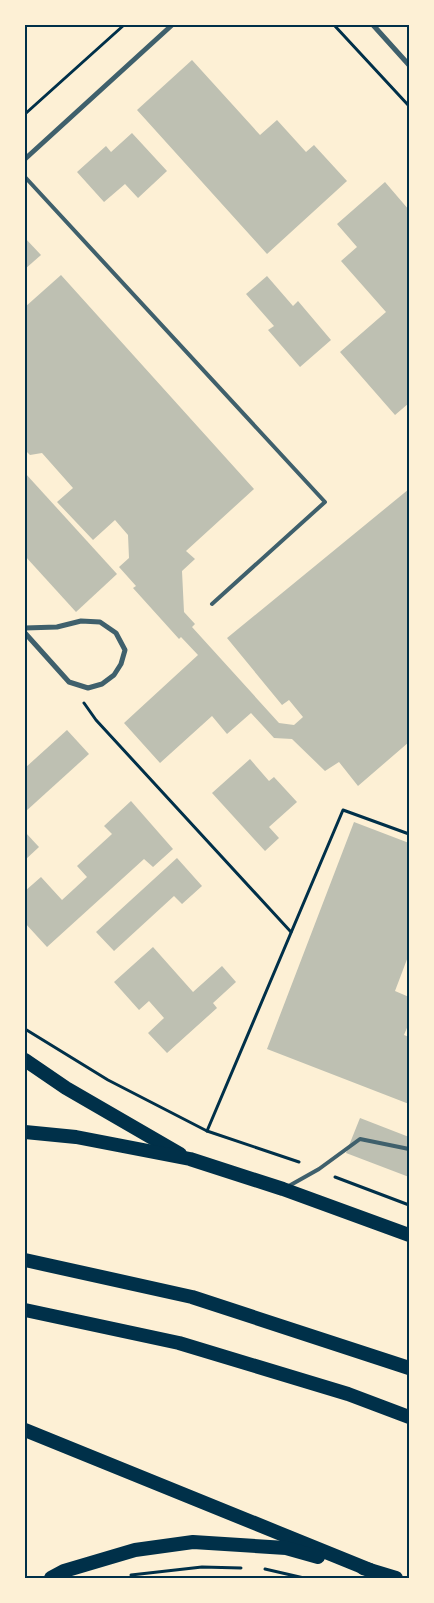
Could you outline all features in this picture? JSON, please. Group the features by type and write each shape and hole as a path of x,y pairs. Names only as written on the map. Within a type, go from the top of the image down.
{"highway":[{"path":"25,1060 66,1088 190,1159"},
{"path":"25,1132 76,1137 190,1159 283,1189 409,1235"},
{"path":"25,1260 192,1297 409,1368"},
{"path":"25,1310 179,1344 348,1394 409,1417"},
{"path":"25,1430 372,1574"},
{"path":"51,1578 64,1571 135,1550 193,1542 286,1548 372,1574 396,1578"}],"street":[{"path":"25,159 172,25"},
{"path":"373,25 409,65"},
{"path":"25,628 57,627 81,620 100,622 116,634 125,650 121,664 114,676 102,684 88,688 70,682 25,633"}],"lane":[{"path":"25,177 325,502 212,604"},
{"path":"283,1189 319,1169 360,1138 409,1149"}],"path":[{"path":"25,114 124,25"},
{"path":"334,25 409,106"},
{"path":"70,682 96,720 291,932"},
{"path":"207,1131 343,810 409,834"},
{"path":"25,1029 108,1080 207,1131 319,1169 409,1205"},
{"path":"126,1576 202,1567 246,1568"},
{"path":"264,1568 304,1578"}],"building":[{"path":"192,60 260,135 277,120 306,152 314,145 347,181 267,254 137,110"},
{"path":"132,133 167,171 138,198 125,184 104,202 77,172 106,146 111,152"},
{"path":"385,182 409,210 409,403 395,415 340,352 386,312 341,261 357,247 337,224"},
{"path":"25,238 41,255 25,269"},
{"path":"61,275 254,489 186,551 195,559 182,571 184,612 195,624 192,627 279,723 294,725 303,717 289,700 282,705 227,638 409,489 409,742 358,786 339,762 325,771 292,739 274,738 251,713 227,734 212,716 160,763 124,723 198,655 181,637 179,639 133,588 136,586 119,567 129,558 128,535 115,520 93,540 57,502 73,488 42,453 30,455 25,450 25,307"},
{"path":"267,276 293,306 298,301 331,340 300,367 268,330 274,326 246,294"},
{"path":"25,473 117,574 76,612 25,556"},
{"path":"67,730 89,754 25,812 25,768"},
{"path":"250,759 269,781 274,777 297,802 269,827 279,838 265,851 212,793"},
{"path":"131,801 173,849 153,867 144,859 47,947 25,923 25,891 41,877 62,900 87,877 77,866 112,834 104,826"},
{"path":"354,822 409,843 409,954 395,991 409,997 409,1023 404,1035 409,1037 409,1104 267,1049"},
{"path":"25,832 39,847 25,860"},
{"path":"177,858 202,886 182,904 174,896 114,951 96,932"},
{"path":"153,947 193,992 222,966 236,982 213,1003 217,1008 167,1053 148,1033 164,1018 149,1001 139,1010 114,982"},
{"path":"360,1118 409,1137 409,1177 346,1153"}]}
